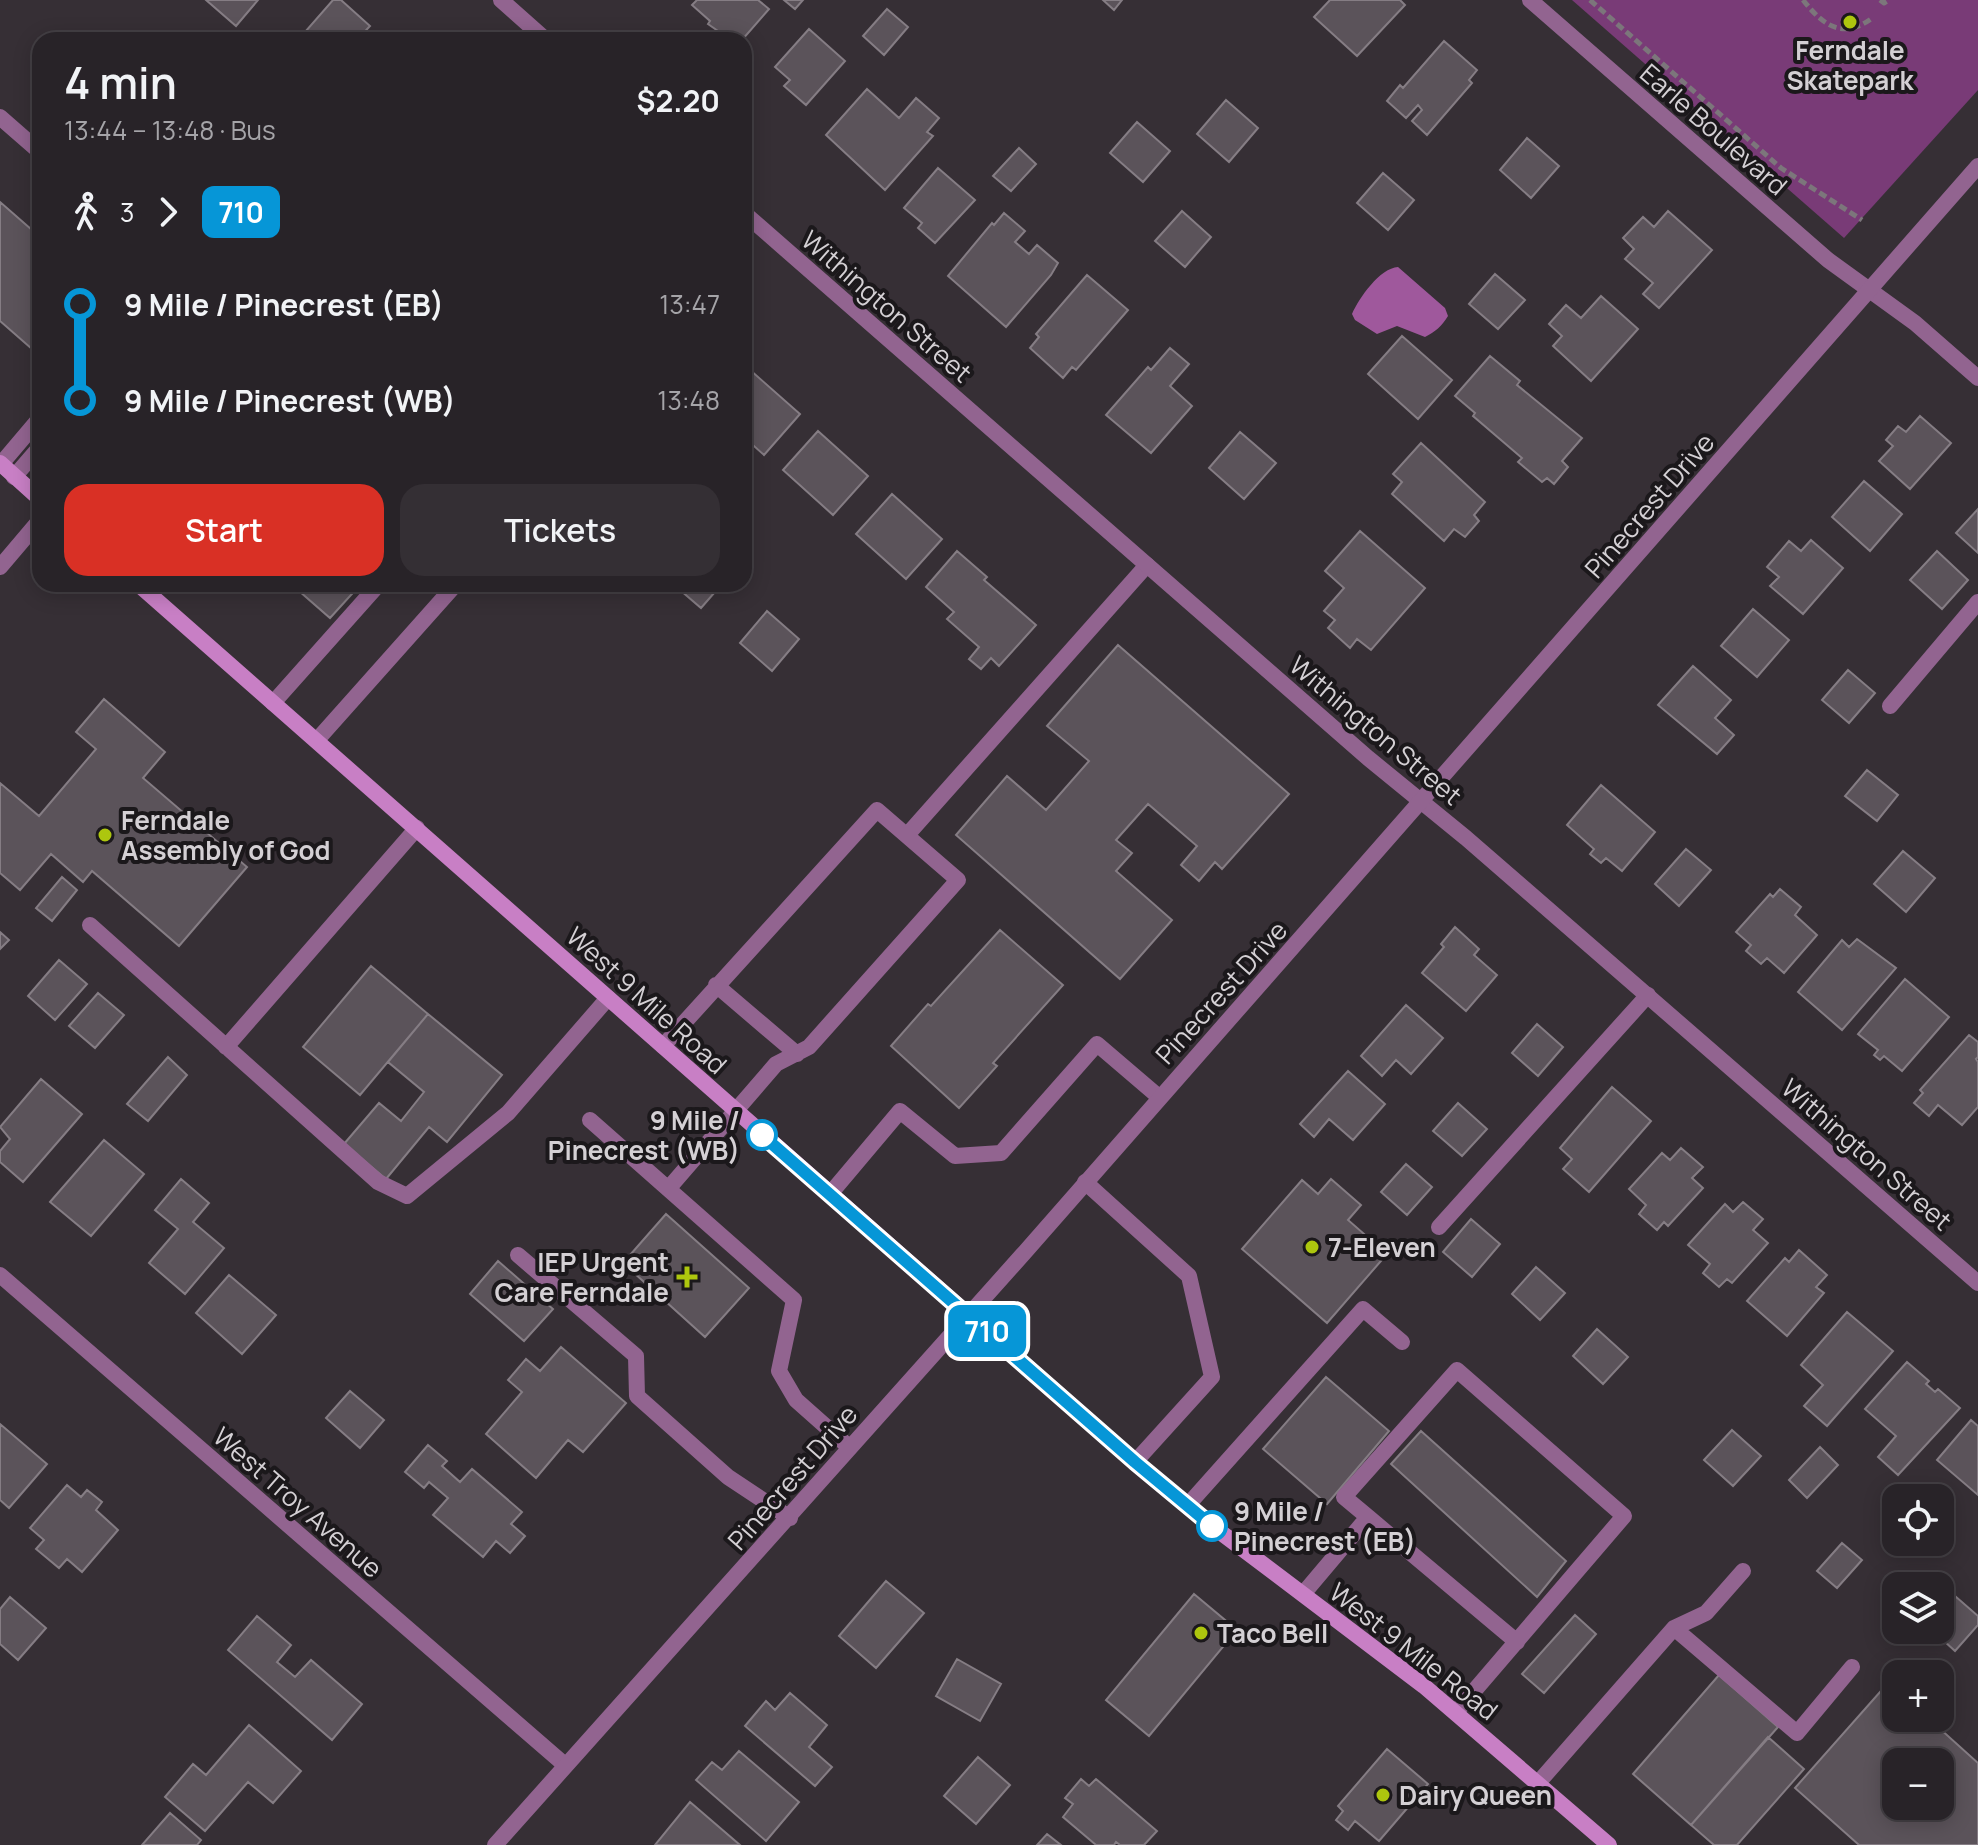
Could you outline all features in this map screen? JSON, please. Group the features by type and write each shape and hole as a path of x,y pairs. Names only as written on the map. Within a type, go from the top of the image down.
{"main road":[{"path":"0,464 32,492"},
{"name":"West 9 Mile Road","path":"147,592 1135,1462 1187,1506 1456,1712 1609,1845"}],"street":[{"path":"501,0 537,32"},
{"name":"Earle Boulevard","path":"1530,0 1814,249 1915,323 1978,378"},
{"path":"0,117 32,145"},
{"name":"Pinecrest Drive","path":"495,1845 790,1518 849,1447 969,1315 1978,166"},
{"name":"Withington Street","path":"752,220 1978,1283"},
{"path":"0,464 32,427"},
{"path":"14,477 32,456"},
{"path":"0,567 32,529"},
{"path":"908,834 1147,565"},
{"path":"273,703 372,592"},
{"path":"317,740 449,592"},
{"path":"1890,706 1978,602"},
{"path":"663,1046 877,810 958,880 809,1047 776,1064 668,1189"},
{"path":"226,1047 417,828"},
{"path":"90,925 378,1182 407,1196 508,1113 608,998"},
{"path":"716,985 797,1054"},
{"path":"1439,1227 1648,995"},
{"path":"830,1194 900,1111 955,1156 1001,1153 1097,1044 1159,1097"},
{"path":"590,1120 794,1300 779,1371 796,1400 849,1447"},
{"path":"1085,1182 1189,1276 1212,1377 1135,1462"},
{"path":"518,1255 636,1356 637,1396 728,1477 790,1518"},
{"name":"West Troy Avenue","path":"0,1275 565,1765"},
{"path":"1187,1506 1363,1309 1402,1342"},
{"path":"1456,1712 1517,1642 1624,1516 1457,1370 1344,1497 1517,1642"},
{"path":"1303,1594 1368,1517"},
{"path":"1538,1783 1674,1628 1706,1613 1743,1571"},
{"path":"1674,1628 1797,1733 1852,1667"}],"path":[{"path":"1590,0 1781,168 1862,220"},
{"path":"1803,0 1818,20 1832,26 1846,29 1861,26 1871,19"},
{"path":"1880,0 1884,3 1889,0"}],"shaded area":[{"path":"1572,0 1978,0 1978,90 1844,238"},
{"path":"1398,267 1445,308 1446,320 1425,337 1397,326 1377,334 1355,320 1352,314 1377,278"}],"building":[{"path":"206,0 258,0 236,26"},
{"path":"333,0 341,0 370,26 364,32 305,32"},
{"path":"697,0 758,0 769,9 749,32 720,32 692,5"},
{"path":"784,0 803,0 795,9"},
{"path":"1103,0 1122,0 1114,10"},
{"path":"1330,0 1400,0 1405,5 1357,56 1314,17"},
{"path":"887,9 908,27 884,55 863,36"},
{"path":"809,29 845,61 806,105 784,86 790,80 775,67"},
{"path":"1444,41 1477,70 1469,80 1472,83 1427,135 1412,121 1422,110 1418,105 1406,118 1387,101 1400,85 1403,88"},
{"path":"867,89 899,118 916,98 939,118 927,132 933,136 885,190 826,135"},
{"path":"1226,100 1258,128 1229,162 1197,134"},
{"path":"1137,122 1170,151 1143,182 1110,153"},
{"path":"1527,138 1559,166 1531,198 1500,170"},
{"path":"1019,148 1036,164 1011,191 993,176"},
{"path":"938,168 975,200 935,243 918,228 922,223 904,208"},
{"path":"1383,173 1414,200 1388,230 1357,203"},
{"path":"0,202 32,230 32,349 0,321"},
{"path":"1182,211 1211,237 1185,267 1155,241"},
{"path":"1668,211 1712,250 1659,308 1643,294 1653,283 1625,259 1634,249 1623,238 1643,217 1654,227"},
{"path":"1004,213 1025,231 1015,242 1029,254 1037,245 1058,263 1006,327 948,276"},
{"path":"1495,274 1525,300 1498,329 1469,304"},
{"path":"1087,275 1128,310 1076,370 1072,367 1063,378 1030,348 1039,337 1036,334"},
{"path":"1601,296 1638,329 1591,381 1553,346 1562,336 1549,324 1566,305 1581,318"},
{"path":"1402,336 1452,380 1418,419 1368,374"},
{"path":"1170,348 1189,364 1170,386 1192,406 1151,453 1106,415 1148,367 1151,370"},
{"path":"1490,356 1520,381 1517,385 1582,438 1562,461 1568,467 1554,484 1547,478 1542,482 1518,462 1522,458 1473,416 1475,413 1455,396"},
{"path":"752,372 800,414 764,455 752,444"},
{"path":"1920,416 1951,443 1910,489 1879,461 1893,446 1886,440 1898,426 1906,432"},
{"path":"818,431 868,476 833,515 783,470"},
{"path":"1240,432 1276,463 1244,499 1209,468"},
{"path":"1421,443 1485,502 1474,515 1479,521 1465,537 1454,529 1444,541 1392,494 1402,482 1393,474"},
{"path":"1864,481 1902,514 1870,551 1832,517"},
{"path":"892,494 942,539 906,579 856,534"},
{"path":"1978,509 1978,553 1956,533"},
{"path":"1360,531 1425,588 1371,650 1357,639 1350,648 1328,628 1335,620 1324,611 1344,588 1325,571"},
{"path":"1811,540 1843,568 1803,614 1770,586 1779,577 1767,567 1789,541 1801,551"},
{"path":"957,551 987,577 984,580 1036,625 999,666 991,658 981,669 969,659 979,647 947,619 954,612 926,587"},
{"path":"1937,551 1968,580 1942,609 1910,580"},
{"path":"300,592 354,592 330,618"},
{"path":"682,592 715,592 701,608"},
{"path":"1753,609 1789,640 1757,677 1721,646"},
{"path":"767,611 799,639 772,671 740,643"},
{"path":"1118,645 1289,794 1222,869 1215,862 1199,881 1181,865 1197,846 1148,804 1116,840 1132,853 1116,871 1172,920 1120,979 956,835 1007,776 1046,810 1089,761 1047,726"},
{"path":"1693,666 1731,700 1715,718 1734,735 1717,754 1658,705"},
{"path":"1848,670 1875,693 1849,723 1822,700"},
{"name":"Ferndale Assembly of God","path":"104,699 165,752 143,778 247,867 179,946 92,871 83,882 51,854 20,890 0,873 0,783 39,816 96,749 76,732"},
{"path":"1867,770 1898,795 1877,821 1845,796"},
{"path":"1601,785 1655,832 1622,871 1606,858 1601,863 1590,854 1594,849 1567,825"},
{"path":"1686,849 1711,870 1679,906 1655,884"},
{"path":"1903,851 1935,878 1906,912 1874,884"},
{"path":"62,877 77,890 52,921 36,908"},
{"path":"1780,889 1801,907 1795,915 1817,935 1784,973 1767,958 1761,964 1746,951 1751,945 1736,932 1770,894 1773,897"},
{"path":"1455,927 1479,949 1474,955 1497,975 1466,1011 1422,973 1444,947 1441,944"},
{"path":"1000,930 1063,985 993,1063 997,1066 959,1108 891,1046"},
{"path":"0,932 9,940 0,949"},
{"path":"1857,939 1896,968 1842,1030 1798,992 1842,940 1849,947"},
{"path":"59,960 87,984 55,1020 28,996"},
{"path":"371,966 428,1014 360,1095 303,1047"},
{"path":"1905,979 1949,1017 1902,1071 1884,1056 1880,1060 1874,1055 1878,1050 1858,1034"},
{"path":"98,993 124,1015 95,1048 69,1026"},
{"path":"1406,1005 1443,1038 1411,1074 1396,1060 1382,1076 1361,1056"},
{"path":"428,1014 502,1075 447,1142 429,1127 386,1179 344,1144 379,1103 401,1121 424,1092 388,1062"},
{"path":"1537,1024 1563,1047 1538,1076 1512,1053"},
{"path":"1969,1035 1978,1042 1978,1107 1962,1125 1938,1105 1929,1116 1914,1103 1923,1093 1920,1090"},
{"path":"168,1057 187,1075 148,1121 127,1104"},
{"path":"1348,1071 1385,1104 1353,1140 1329,1119 1314,1137 1300,1124"},
{"path":"41,1079 82,1114 23,1182 0,1162 0,1151 10,1139 0,1127"},
{"path":"1612,1087 1651,1121 1589,1192 1563,1169 1572,1159 1560,1148"},
{"path":"1458,1103 1487,1129 1462,1156 1433,1131"},
{"path":"104,1140 144,1174 91,1236 50,1202"},
{"path":"1681,1148 1703,1167 1692,1178 1703,1188 1668,1226 1664,1222 1657,1230 1639,1214 1646,1205 1629,1189 1662,1153 1670,1160"},
{"path":"1406,1164 1432,1187 1407,1215 1381,1192"},
{"path":"181,1179 209,1203 193,1222 224,1248 185,1294 149,1263 178,1229 155,1210"},
{"path":"1331,1179 1361,1205 1348,1220 1387,1254 1327,1323 1242,1249 1302,1180 1318,1194"},
{"path":"1743,1202 1763,1219 1753,1230 1768,1243 1732,1283 1727,1279 1719,1287 1703,1273 1710,1264 1688,1245 1725,1204 1733,1212"},
{"path":"666,1214 749,1288 705,1337 623,1263"},
{"path":"1471,1219 1500,1244 1472,1277 1443,1252"},
{"path":"1799,1250 1827,1275 1816,1287 1824,1293 1787,1336 1747,1301 1785,1258 1789,1262"},
{"path":"498,1261 553,1309 524,1341 470,1294"},
{"path":"1536,1267 1565,1293 1540,1320 1512,1294"},
{"path":"229,1275 276,1315 242,1354 196,1313"},
{"path":"1847,1312 1893,1351 1827,1426 1804,1406 1823,1385 1801,1365"},
{"path":"1597,1329 1628,1357 1603,1384 1573,1356"},
{"path":"561,1347 626,1403 583,1452 568,1440 536,1478 486,1434 522,1392 508,1380 526,1359 540,1371"},
{"path":"1907,1362 1929,1381 1926,1384 1935,1392 1938,1389 1960,1408 1898,1475 1878,1457 1896,1436 1865,1409"},
{"path":"1326,1377 1389,1431 1327,1504 1263,1449"},
{"path":"350,1391 384,1420 360,1448 326,1418"},
{"path":"1971,1420 1978,1426 1978,1495 1937,1460"},
{"path":"0,1424 47,1464 9,1508 0,1500"},
{"path":"1732,1430 1761,1456 1733,1486 1704,1460"},
{"path":"1421,1431 1566,1561 1537,1597 1391,1464"},
{"path":"428,1445 447,1461 442,1466 460,1482 472,1469 522,1512 511,1524 525,1536 510,1553 496,1541 483,1557 433,1515 448,1498 429,1482 424,1488 405,1472"},
{"path":"1820,1447 1838,1465 1807,1498 1789,1480"},
{"path":"67,1485 81,1497 87,1490 102,1502 96,1510 118,1530 82,1572 67,1559 59,1568 36,1549 44,1540 30,1528"},
{"path":"1842,1543 1862,1560 1837,1588 1817,1571"},
{"path":"886,1581 924,1613 876,1668 839,1636"},
{"path":"1194,1594 1237,1630 1149,1736 1106,1700"},
{"path":"10,1597 46,1628 18,1660 0,1644 0,1609"},
{"path":"1954,1597 1978,1616 1978,1625 1955,1651 1947,1644 1954,1644"},
{"path":"1575,1615 1596,1634 1544,1693 1522,1674"},
{"path":"257,1616 291,1645 277,1662 295,1677 311,1660 362,1704 332,1740 228,1650"},
{"path":"957,1659 1001,1684 980,1721 936,1696"},
{"path":"1719,1675 1778,1727 1691,1825 1633,1774"},
{"path":"1882,1690 1882,1732 1944,1732 1978,1763 1978,1845 1859,1845 1795,1788"},
{"path":"790,1693 827,1725 809,1747 832,1767 815,1786 745,1726 766,1701 775,1710"},
{"path":"249,1725 301,1771 273,1803 248,1782 205,1831 165,1797 193,1764 206,1775"},
{"path":"1768,1737 1804,1769 1737,1845 1714,1845 1691,1825"},
{"name":"Dairy Queen","path":"1387,1749 1428,1784 1379,1841 1355,1821 1348,1830 1336,1820 1343,1811 1338,1806"},
{"path":"739,1751 799,1802 766,1841 696,1780 712,1762 722,1770"},
{"path":"978,1757 1010,1785 976,1824 944,1796"},
{"path":"1081,1779 1089,1786 1096,1779 1157,1831 1144,1845 1120,1845 1116,1842 1114,1845 1096,1845 1063,1817 1073,1804 1065,1798"},
{"path":"690,1802 740,1845 655,1845"},
{"path":"170,1813 201,1840 197,1845 142,1845"},
{"path":"1047,1834 1061,1845 1037,1845"}],"bus line":[{"name":"710","path":"762,1135 1212,1526"}],"place":[{"name":"Ferndale Skatepark","path":"1850,22"},
{"name":"Ferndale Assembly of God","path":"105,835"},
{"name":"9 Mile / Pinecrest (WB)","path":"762,1135"},
{"name":"7-Eleven","path":"1312,1247"},
{"name":"IEP Urgent Care Ferndale","path":"687,1277"},
{"name":"9 Mile / Pinecrest (EB)","path":"1212,1526"},
{"name":"Taco Bell","path":"1201,1633"},
{"name":"Dairy Queen","path":"1383,1795"}]}
